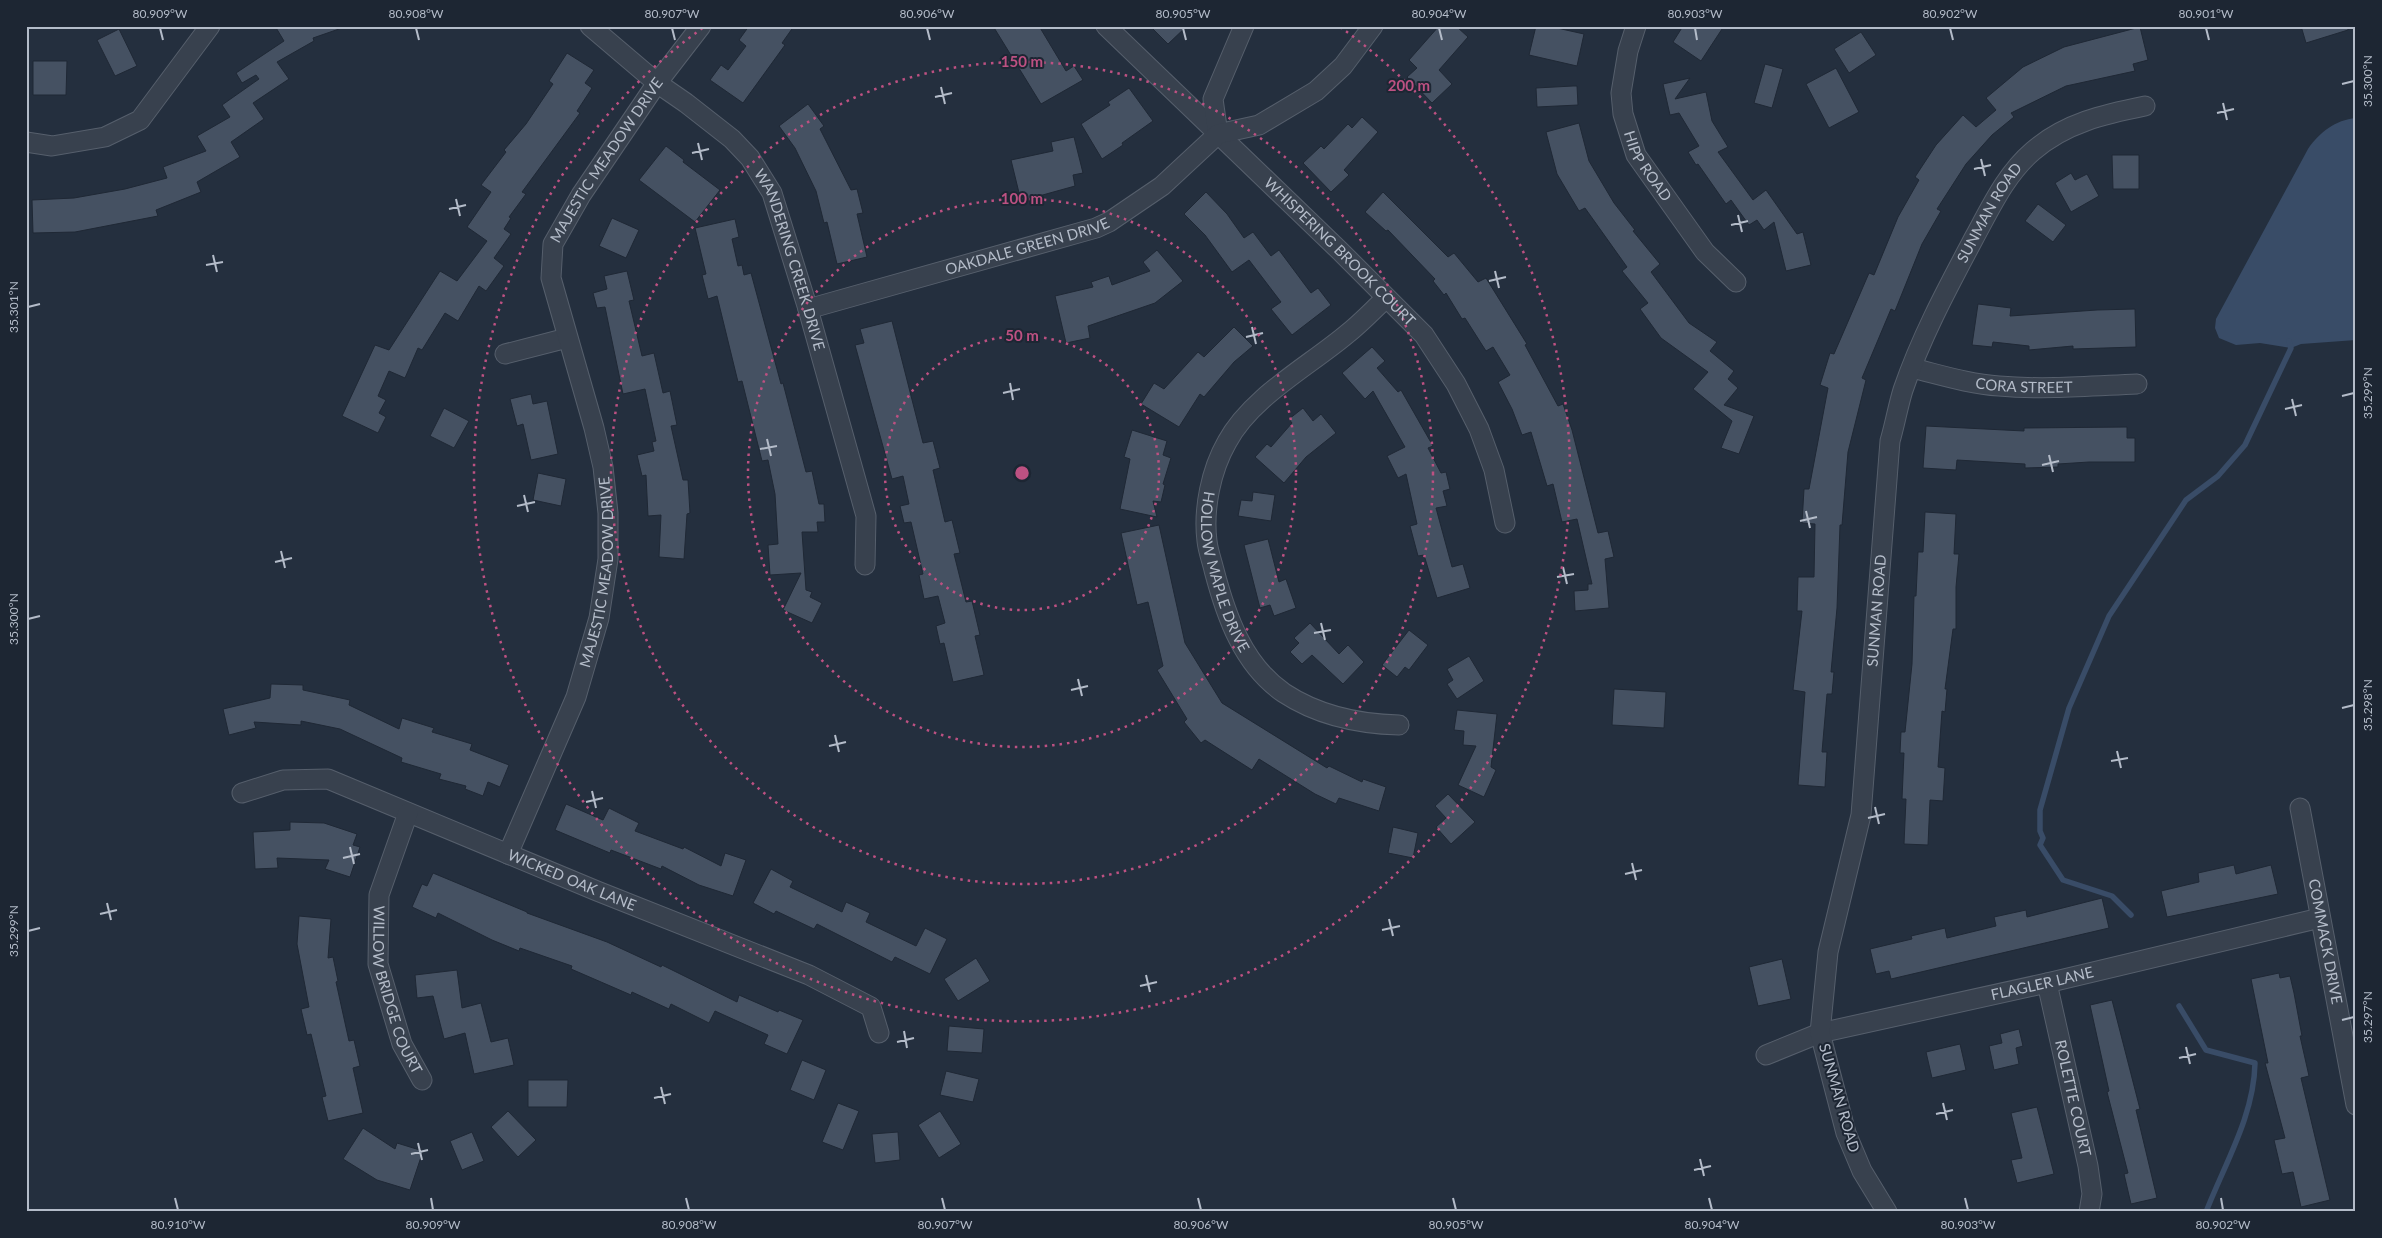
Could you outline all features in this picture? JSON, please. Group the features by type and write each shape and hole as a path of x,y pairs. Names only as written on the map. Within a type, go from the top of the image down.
{"street":[{"path":"26,142 52,146 105,137 140,120 210,26"},
{"name":"WANDERING CREEK DRIVE","path":"590,26 658,83 686,102 732,140 750,158 764,177 780,213 866,516 865,565"},
{"name":"MAJESTIC MEADOW DRIVE","path":"508,854 576,697 599,618 608,560 608,513 603,467 594,428 551,278 553,244 581,195 658,83 701,26"},
{"name":"WHISPERING BROOK COURT","path":"1106,26 1424,335 1456,384 1479,429 1494,470 1505,523"},
{"path":"1244,26 1213,98 1218,134 1259,125 1316,91 1343,66 1373,26"},
{"name":"HIPP ROAD","path":"1636,26 1626,58 1621,94 1623,114 1636,155 1705,252 1736,282"},
{"name":"SUNMAN ROAD","path":"1887,1212 1862,1171 1846,1133 1820,1033 1828,952 1861,815 1890,441 1903,390 1940,302 1999,192 2014,170 2034,150 2058,133 2094,118 2145,106"},
{"name":"OAKDALE GREEN DRIVE","path":"808,309 1096,228 1109,222 1162,186 1218,134"},
{"name":"HOLLOW MAPLE DRIVE","path":"1386,298 1347,334 1272,392 1246,417 1227,441 1216,467 1210,491 1207,541 1228,620 1242,647 1261,672 1283,692 1312,708 1343,719 1374,724 1399,725"},
{"path":"505,354 567,338"},
{"name":"CORA STREET","path":"1912,368 1961,380 1998,386 2041,388 2137,384"},
{"name":"WICKED OAK LANE","path":"242,793 283,780 328,779 508,854 809,975 871,1007 879,1033"},
{"name":"COMMACK DRIVE","path":"2300,808 2356,1105"},
{"name":"WILLOW BRIDGE COURT","path":"408,813 380,894 378,964 402,1044 422,1080"},
{"name":"FLAGLER LANE","path":"1766,1055 1820,1033 2047,983 2320,918"},
{"name":"ROLETTE COURT","path":"2047,983 2088,1166 2092,1194 2089,1212"}],"water":[{"path":"2356,118 2356,340 2301,344 2291,348 2260,343 2236,345 2219,338 2215,328 2216,319 2308,149 2318,137 2335,124"}],"building":[{"path":"275,26 339,26 339,29 313,38 314,41 277,62 289,79 253,103 264,119 231,142 240,157 197,182 201,192 156,210 158,216 75,232 33,233 32,200 74,198 125,189 167,178 163,167 206,151 197,136 230,117 222,105 259,79 256,75 242,83 236,73 284,41"},
{"path":"749,26 794,26 782,43 785,45 743,103 710,80 721,65 728,70 746,46 739,40"},
{"path":"993,26 1039,26 1066,71 1074,66 1083,80 1041,104"},
{"path":"1150,26 1187,26 1168,44"},
{"path":"1439,26 1456,26 1468,37 1439,70 1452,84 1432,103 1407,77 1417,68 1409,60"},
{"path":"1536,26 1548,26 1584,34 1577,66 1529,55"},
{"path":"1683,26 1724,26 1701,61 1673,42"},
{"path":"2301,26 2348,26 2348,30 2306,43"},
{"path":"2140,27 2148,60 2133,64 2135,71 2066,86 2011,113 2014,117 1992,135 1966,164 1937,209 1941,211 1922,244 1895,311 1891,309 1862,378 1866,380 1848,452 1842,525 1840,525 1837,608 1831,672 1834,672 1832,694 1827,694 1822,752 1827,752 1825,787 1798,785 1805,692 1793,690 1802,611 1797,611 1798,577 1814,577 1815,524 1802,523 1804,489 1809,489 1828,388 1820,385 1830,353 1834,354 1869,273 1874,275 1898,217 1919,180 1915,177 1936,145 1963,115 1976,127 1996,110 1986,98 2023,67 2064,47"},
{"path":"119,29 137,66 115,76 97,40"},
{"path":"1861,32 1876,55 1849,73 1834,49"},
{"path":"567,53 594,70 585,83 592,88 577,111 580,113 522,192 526,194 509,217 511,218 504,229 511,234 494,258 504,266 486,291 479,286 458,321 445,313 422,350 418,348 405,378 389,371 378,396 386,400 379,413 386,417 378,433 342,416 375,345 389,350 440,271 457,281 487,241 467,227 491,192 481,185 506,152 504,150 526,124 553,84 549,81"},
{"path":"33,61 67,61 66,95 33,95"},
{"path":"1765,64 1783,69 1772,108 1754,103"},
{"path":"1836,68 1859,112 1829,128 1806,84"},
{"path":"1690,78 1675,99 1706,92 1712,121 1728,147 1718,152 1753,200 1766,190 1797,234 1803,232 1811,265 1786,271 1774,222 1764,230 1757,220 1749,225 1731,200 1726,204 1698,164 1696,165 1688,152 1699,146 1679,113 1670,115 1663,84"},
{"path":"1577,86 1578,105 1537,107 1536,88"},
{"path":"1129,88 1153,121 1102,159 1081,124 1110,105 1108,102"},
{"path":"808,104 824,126 820,129 851,190 857,189 863,213 857,214 867,257 837,264 827,222 824,223 816,191 795,148 779,126"},
{"path":"1362,117 1378,132 1344,170 1349,175 1331,192 1303,163 1321,146 1324,149 1348,124 1352,128"},
{"path":"1579,123 1589,161 1614,203 1635,230 1633,231 1660,264 1651,272 1689,323 1717,342 1710,351 1734,371 1728,379 1738,388 1724,405 1754,416 1739,454 1721,448 1732,421 1693,389 1708,372 1661,338 1640,309 1648,303 1622,271 1627,267 1585,208 1579,211 1557,174 1546,132"},
{"path":"1074,137 1083,173 1073,175 1075,186 1021,201 1011,160 1053,151 1051,142"},
{"path":"666,146 684,160 683,162 720,190 695,222 639,180"},
{"path":"2112,155 2139,155 2139,189 2113,189"},
{"path":"2071,173 2075,180 2087,174 2099,196 2071,212 2055,183"},
{"path":"1206,192 1227,214 1244,238 1253,232 1271,256 1279,250 1311,293 1318,288 1331,305 1292,335 1271,309 1281,302 1249,260 1232,272 1205,235 1184,214"},
{"path":"1383,192 1448,257 1454,253 1478,282 1486,278 1527,344 1525,345 1558,406 1563,404 1572,430 1598,533 1608,531 1614,557 1605,559 1609,608 1575,611 1574,591 1588,590 1588,584 1592,584 1577,519 1562,522 1553,484 1547,486 1531,432 1522,435 1512,409 1498,382 1510,375 1493,347 1486,351 1465,318 1462,319 1446,293 1444,295 1433,281 1435,279 1388,230 1386,231 1365,212"},
{"path":"2038,204 2066,225 2053,242 2025,221"},
{"path":"612,218 639,230 626,258 599,246"},
{"path":"735,219 739,237 732,239 738,266 742,265 744,275 751,273 781,384 783,383 806,472 812,471 819,504 824,504 825,522 817,522 818,532 802,532 806,590 812,592 810,597 822,603 812,623 783,610 801,573 770,575 768,545 778,544 775,494 768,460 762,461 742,381 738,382 717,296 708,299 702,275 706,274 695,228"},
{"path":"1157,250 1183,281 1155,303 1088,326 1090,338 1066,343 1055,296 1093,287 1091,282 1109,276 1112,285 1150,271 1143,262"},
{"path":"627,271 634,300 629,301 642,356 654,353 663,393 670,391 677,425 671,426 683,480 688,480 690,513 687,514 684,559 659,557 661,515 648,516 646,475 642,476 637,455 654,451 652,442 656,441 645,389 623,394 605,307 597,308 593,293 607,289 604,276"},
{"path":"1978,304 2011,308 2010,316 2135,309 2136,347 2073,349 2073,346 2029,350 2029,346 1993,342 1992,347 1972,345"},
{"path":"892,321 923,443 933,441 940,468 933,470 945,522 952,520 960,553 954,554 966,602 972,601 980,635 975,636 984,675 953,682 944,643 940,644 936,626 945,623 938,596 924,599 919,575 923,574 911,522 904,523 900,506 909,504 903,476 892,479 855,345 864,343 860,329"},
{"path":"1234,327 1253,346 1234,362 1204,397 1200,394 1179,427 1141,404 1154,383 1164,389 1198,352 1204,357"},
{"path":"1372,347 1385,361 1377,368 1398,392 1401,390 1433,446 1428,448 1441,473 1446,472 1450,489 1443,491 1447,506 1436,508 1452,567 1463,564 1470,588 1437,598 1424,555 1418,556 1410,526 1417,524 1406,474 1398,478 1387,456 1405,447 1373,391 1365,399 1342,373"},
{"path":"531,394 533,404 547,401 558,454 531,460 523,424 517,426 510,399"},
{"path":"444,408 469,421 454,448 430,436"},
{"path":"1303,408 1313,421 1321,414 1336,433 1306,457 1284,483 1255,457 1267,444 1271,447 1292,423 1289,419"},
{"path":"1926,426 2024,431 2024,428 2127,427 2127,438 2135,438 2135,462 2089,462 2058,464 2058,467 2025,468 2025,464 1957,460 1956,470 1923,468"},
{"path":"1132,430 1167,441 1163,455 1171,458 1163,484 1165,485 1161,502 1153,501 1157,517 1120,509 1130,459 1124,457"},
{"path":"538,473 566,479 561,506 533,500"},
{"path":"1253,492 1275,495 1271,521 1238,516 1241,500 1252,501"},
{"path":"1925,512 1956,514 1954,554 1959,554 1956,587 1956,629 1953,629 1945,689 1947,689 1945,712 1942,711 1938,767 1945,768 1943,801 1930,800 1928,845 1904,844 1906,799 1902,799 1904,753 1900,753 1901,732 1905,732 1912,664 1914,596 1916,596 1918,552 1923,552"},
{"path":"1159,525 1185,643 1222,703 1327,768 1329,766 1362,782 1363,779 1386,787 1379,811 1339,798 1336,804 1315,794 1259,759 1252,770 1205,740 1201,743 1184,722 1187,719 1157,670 1163,666 1148,602 1137,605 1121,533"},
{"path":"1268,539 1279,582 1286,579 1296,608 1274,616 1270,605 1260,608 1244,545"},
{"path":"1310,623 1339,654 1348,645 1364,662 1343,684 1312,655 1302,664 1290,652 1299,643 1294,638"},
{"path":"1409,630 1428,645 1409,670 1405,667 1397,677 1382,665"},
{"path":"1469,656 1484,681 1457,699 1447,684 1453,680 1447,669"},
{"path":"271,684 303,685 303,690 350,700 349,705 399,729 402,718 434,728 432,732 472,744 470,750 509,765 500,787 488,782 483,796 465,789 466,786 439,779 441,774 401,762 402,758 340,729 301,721 301,725 254,722 256,728 229,735 223,709 270,698"},
{"path":"1614,689 1666,692 1664,728 1612,725"},
{"path":"1457,710 1497,714 1491,767 1496,770 1484,797 1458,785 1476,746 1463,745 1464,731 1454,730"},
{"path":"1448,794 1475,822 1451,844 1436,827 1446,818 1435,806"},
{"path":"566,804 603,820 609,808 639,823 635,831 683,849 684,847 721,866 725,853 746,860 733,896 699,885 662,866 661,869 611,850 610,853 555,830"},
{"path":"290,822 324,823 357,834 353,845 360,847 350,877 325,869 329,860 277,858 278,868 255,869 253,832 290,830"},
{"path":"1393,827 1418,833 1413,858 1388,853"},
{"path":"2234,865 2236,874 2271,865 2278,894 2167,917 2161,891 2199,882 2198,873"},
{"path":"771,869 793,881 790,887 842,912 846,902 870,913 866,922 916,946 925,928 947,939 930,974 895,957 892,962 817,924 814,929 776,911 774,914 753,903"},
{"path":"433,873 527,913 607,942 661,967 662,965 737,1002 739,995 778,1012 779,1010 803,1020 787,1054 764,1044 768,1035 715,1011 709,1023 671,1004 669,1009 632,992 631,995 571,969 572,966 520,948 519,951 492,940 438,913 436,918 412,907 422,884 427,886"},
{"path":"2102,898 2109,928 1891,979 1889,971 1876,974 1870,949 1912,939 1911,936 1945,928 1947,938 1996,926 1994,917 2026,910 2027,917"},
{"path":"299,916 331,919 328,958 333,957 338,981 336,982 349,1041 354,1040 360,1066 353,1068 363,1113 328,1121 322,1097 326,1096 311,1034 307,1035 301,1009 309,1007 297,944"},
{"path":"976,958 990,981 958,1001 944,979"},
{"path":"1782,959 1791,999 1758,1006 1749,967"},
{"path":"457,970 462,1008 481,1003 491,1042 508,1038 514,1065 474,1074 465,1033 444,1039 433,996 417,998 415,975"},
{"path":"2279,973 2280,978 2290,976 2294,993 2302,1036 2300,1036 2309,1076 2301,1078 2330,1200 2301,1207 2293,1172 2282,1174 2274,1140 2285,1138 2265,1063 2268,1063 2251,979"},
{"path":"2112,1000 2140,1109 2136,1110 2157,1198 2131,1204 2124,1174 2128,1173 2107,1092 2109,1091 2090,1005"},
{"path":"949,1026 984,1029 982,1053 947,1051"},
{"path":"2019,1029 2023,1046 2016,1048 2019,1064 1994,1070 1989,1046 2002,1043 2000,1034"},
{"path":"1960,1044 1966,1070 1932,1078 1926,1052"},
{"path":"802,1060 826,1070 814,1100 790,1090"},
{"path":"946,1071 979,1079 973,1102 940,1095"},
{"path":"528,1080 568,1080 567,1107 528,1107"},
{"path":"838,1103 859,1111 843,1150 822,1142"},
{"path":"2037,1107 2054,1174 2017,1183 2011,1160 2022,1158 2011,1113"},
{"path":"508,1111 536,1140 518,1157 491,1127"},
{"path":"940,1111 961,1144 939,1158 918,1125"},
{"path":"363,1128 395,1149 397,1143 423,1151 410,1190 377,1180 343,1159"},
{"path":"472,1132 484,1161 462,1170 450,1141"},
{"path":"898,1132 900,1160 875,1163 872,1134"}],"waterway":[{"path":"2131,915 2112,896 2063,880 2040,845 2043,838 2040,831 2040,810 2069,708 2109,616 2186,500 2218,476 2245,445 2291,348 2289,341"},
{"path":"2179,1006 2206,1050 2255,1063 2250,1102 2244,1121 2206,1212"}]}
